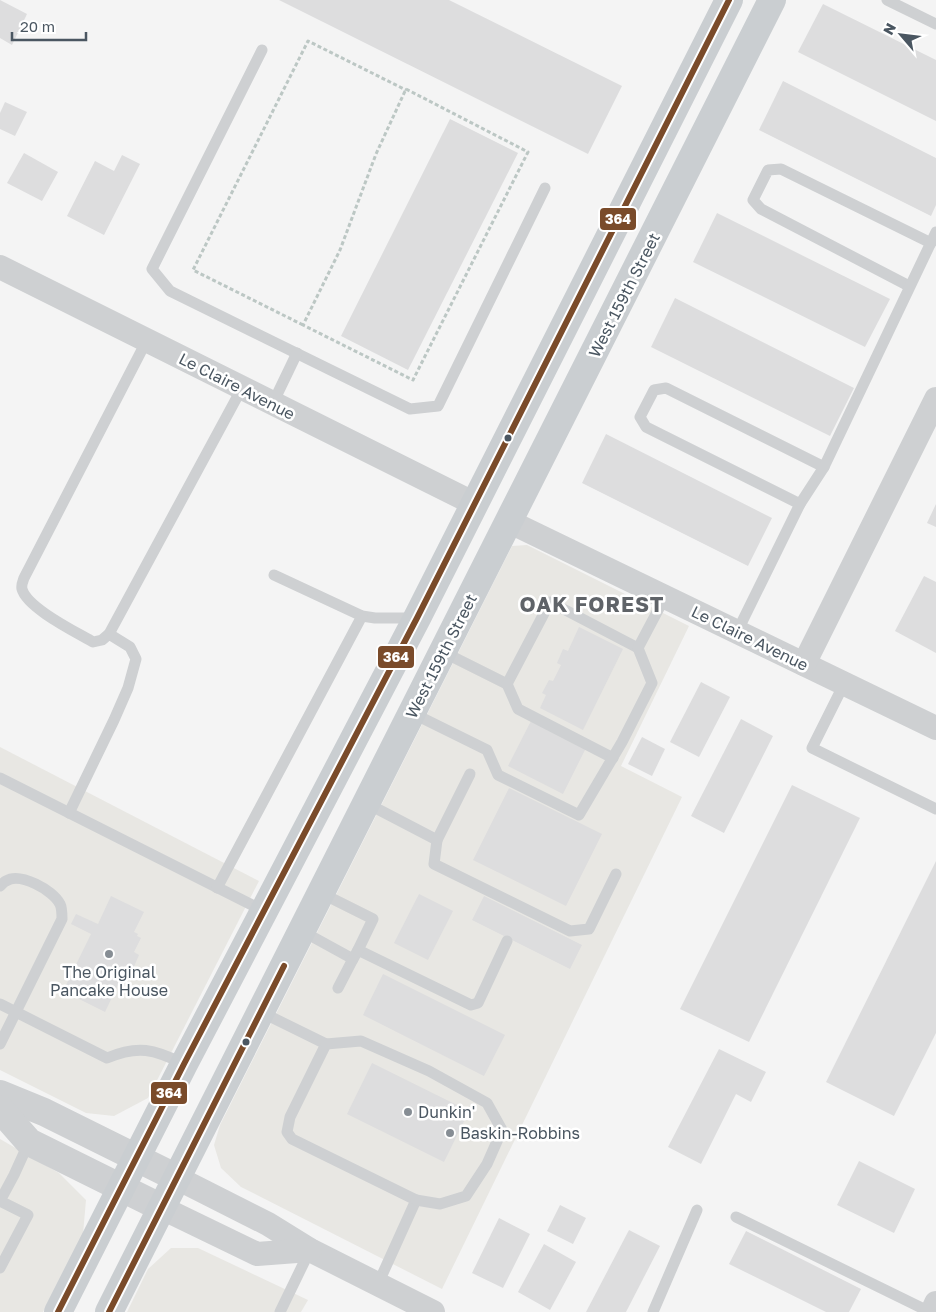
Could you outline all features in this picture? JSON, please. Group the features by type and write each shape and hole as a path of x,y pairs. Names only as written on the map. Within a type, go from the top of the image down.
{"main road":[{"path":"58,1312 184,1064 417,618 729,0"},
{"name":"West 159th Street","path":"110,1312 772,0"}],"street":[{"name":"Le Claire Avenue","path":"0,267 475,504"},
{"path":"804,664 936,400"},
{"name":"Le Claire Avenue","path":"510,522 936,728"},
{"path":"0,1094 44,1112 137,1157 268,1224 310,1250 433,1312"},
{"path":"0,1109 29,1142 257,1254 310,1250"},
{"path":"931,1312 936,1304"}],"lane":[{"path":"887,0 936,24"},
{"path":"262,50 152,269 170,291 410,409 438,406 545,188"},
{"path":"909,286 761,209 753,200 768,170 781,169 930,243"},
{"path":"737,632 800,504 824,467 936,232"},
{"path":"147,340 21,587 26,598 36,607 93,642 102,640 109,634 242,388"},
{"path":"273,403 297,352"},
{"path":"800,504 646,427 640,417 654,390 666,388 824,467"},
{"path":"274,574 362,616 375,618 417,618"},
{"path":"638,648 665,597"},
{"path":"412,713 487,750 498,775 579,815 613,758 652,682 638,648 550,602 507,684"},
{"path":"217,888 362,616"},
{"path":"69,813 118,712 128,688 136,659 130,647 109,634"},
{"path":"443,652 507,684 518,709 613,758"},
{"path":"844,684 812,748 936,809"},
{"path":"470,774 437,840 434,864 570,931 589,928 616,874"},
{"path":"0,778 264,911"},
{"path":"366,803 437,840"},
{"path":"0,886 6,880 19,878 31,881 54,896 61,905 62,919 0,1044"},
{"path":"321,893 374,919 338,988"},
{"path":"302,931 471,1005 478,1003 507,941"},
{"path":"0,1004 107,1058 122,1052 137,1050 160,1052 184,1064"},
{"path":"261,1012 326,1044 361,1041 429,1070 487,1104 502,1130 487,1164 466,1196 440,1204 416,1200 292,1139 288,1132 290,1117 326,1044"},
{"path":"0,1268 28,1215 0,1201 29,1142"},
{"path":"378,1284 416,1200"},
{"path":"653,1312 697,1210"},
{"path":"736,1217 931,1312"},
{"path":"280,1312 310,1250"}],"path":[{"path":"308,41 528,152 413,380 303,325 193,270 308,41"},
{"path":"303,325 340,250 376,154 406,90"}],"shaded area":[{"path":"527,545 689,626 621,766 682,797 442,1289 241,1187 221,1168 214,1145 220,1125 512,546"},
{"path":"0,747 259,881 148,1098 114,1116 86,1113 0,1070"},
{"path":"0,1139 59,1173 86,1200 83,1234 43,1312 0,1312"},
{"path":"171,1248 198,1248 308,1300 301,1312 127,1312 148,1269"}],"building":[{"path":"0,0 27,14 12,45 0,38"},
{"path":"279,0 449,0 622,86 588,154"},
{"path":"823,4 936,60 936,121 798,52"},
{"path":"783,81 936,158 936,205 931,216 759,130"},
{"path":"5,102 27,112 15,136 0,129 0,113"},
{"path":"450,119 518,153 408,370 341,336"},
{"path":"24,153 58,172 42,201 7,183"},
{"path":"122,155 140,164 104,235 67,216 95,161 114,171"},
{"path":"717,213 890,299 865,347 693,262"},
{"path":"675,298 854,388 830,436 651,347"},
{"path":"606,434 772,518 748,566 582,483"},
{"path":"936,504 936,527 927,523"},
{"path":"924,576 936,582 936,653 895,631"},
{"path":"579,627 623,649 583,730 540,708 546,695 542,693 549,680 553,681 561,665 557,663 563,649 568,651"},
{"path":"701,682 730,697 699,757 670,742"},
{"path":"741,719 773,736 724,833 691,816"},
{"path":"531,721 586,748 563,794 508,766"},
{"path":"642,737 665,749 652,776 628,764"},
{"path":"792,785 860,818 749,1042 680,1009"},
{"path":"509,788 602,834 566,906 473,860"},
{"path":"936,861 936,1033 894,1116 826,1082"},
{"path":"419,894 453,911 428,960 394,943"},
{"name":"The Original Pancake House","path":"111,896 144,912 134,932 141,938 134,952 139,955 132,971 126,968 105,1012 77,998 80,992 66,985 91,934 71,924 76,914 98,924"},
{"path":"484,896 582,945 570,969 472,920"},
{"path":"383,974 505,1035 484,1076 363,1015"},
{"path":"719,1049 766,1072 751,1102 736,1094 701,1164 668,1147"},
{"name":"Dunkin'","path":"372,1063 469,1111 444,1162 347,1114"},
{"path":"859,1161 915,1189 894,1233 837,1205"},
{"path":"560,1205 586,1218 573,1244 547,1231"},
{"path":"499,1218 530,1234 503,1288 472,1273"},
{"path":"629,1230 660,1246 626,1312 586,1312"},
{"path":"746,1231 861,1289 849,1312 826,1312 729,1264"},
{"path":"544,1244 576,1262 550,1310 518,1292"}],"transit line":[{"name":"364","path":"58,1312 184,1064 417,618 729,0"},
{"name":"364","path":"109,1312 284,966"}],"place":[{"name":"The Original Pancake House","path":"109,954"},
{"name":"Dunkin'","path":"408,1112"},
{"name":"Baskin-Robbins","path":"450,1133"}],"district":[{"name":"OAK FOREST","path":"592,604"}]}
